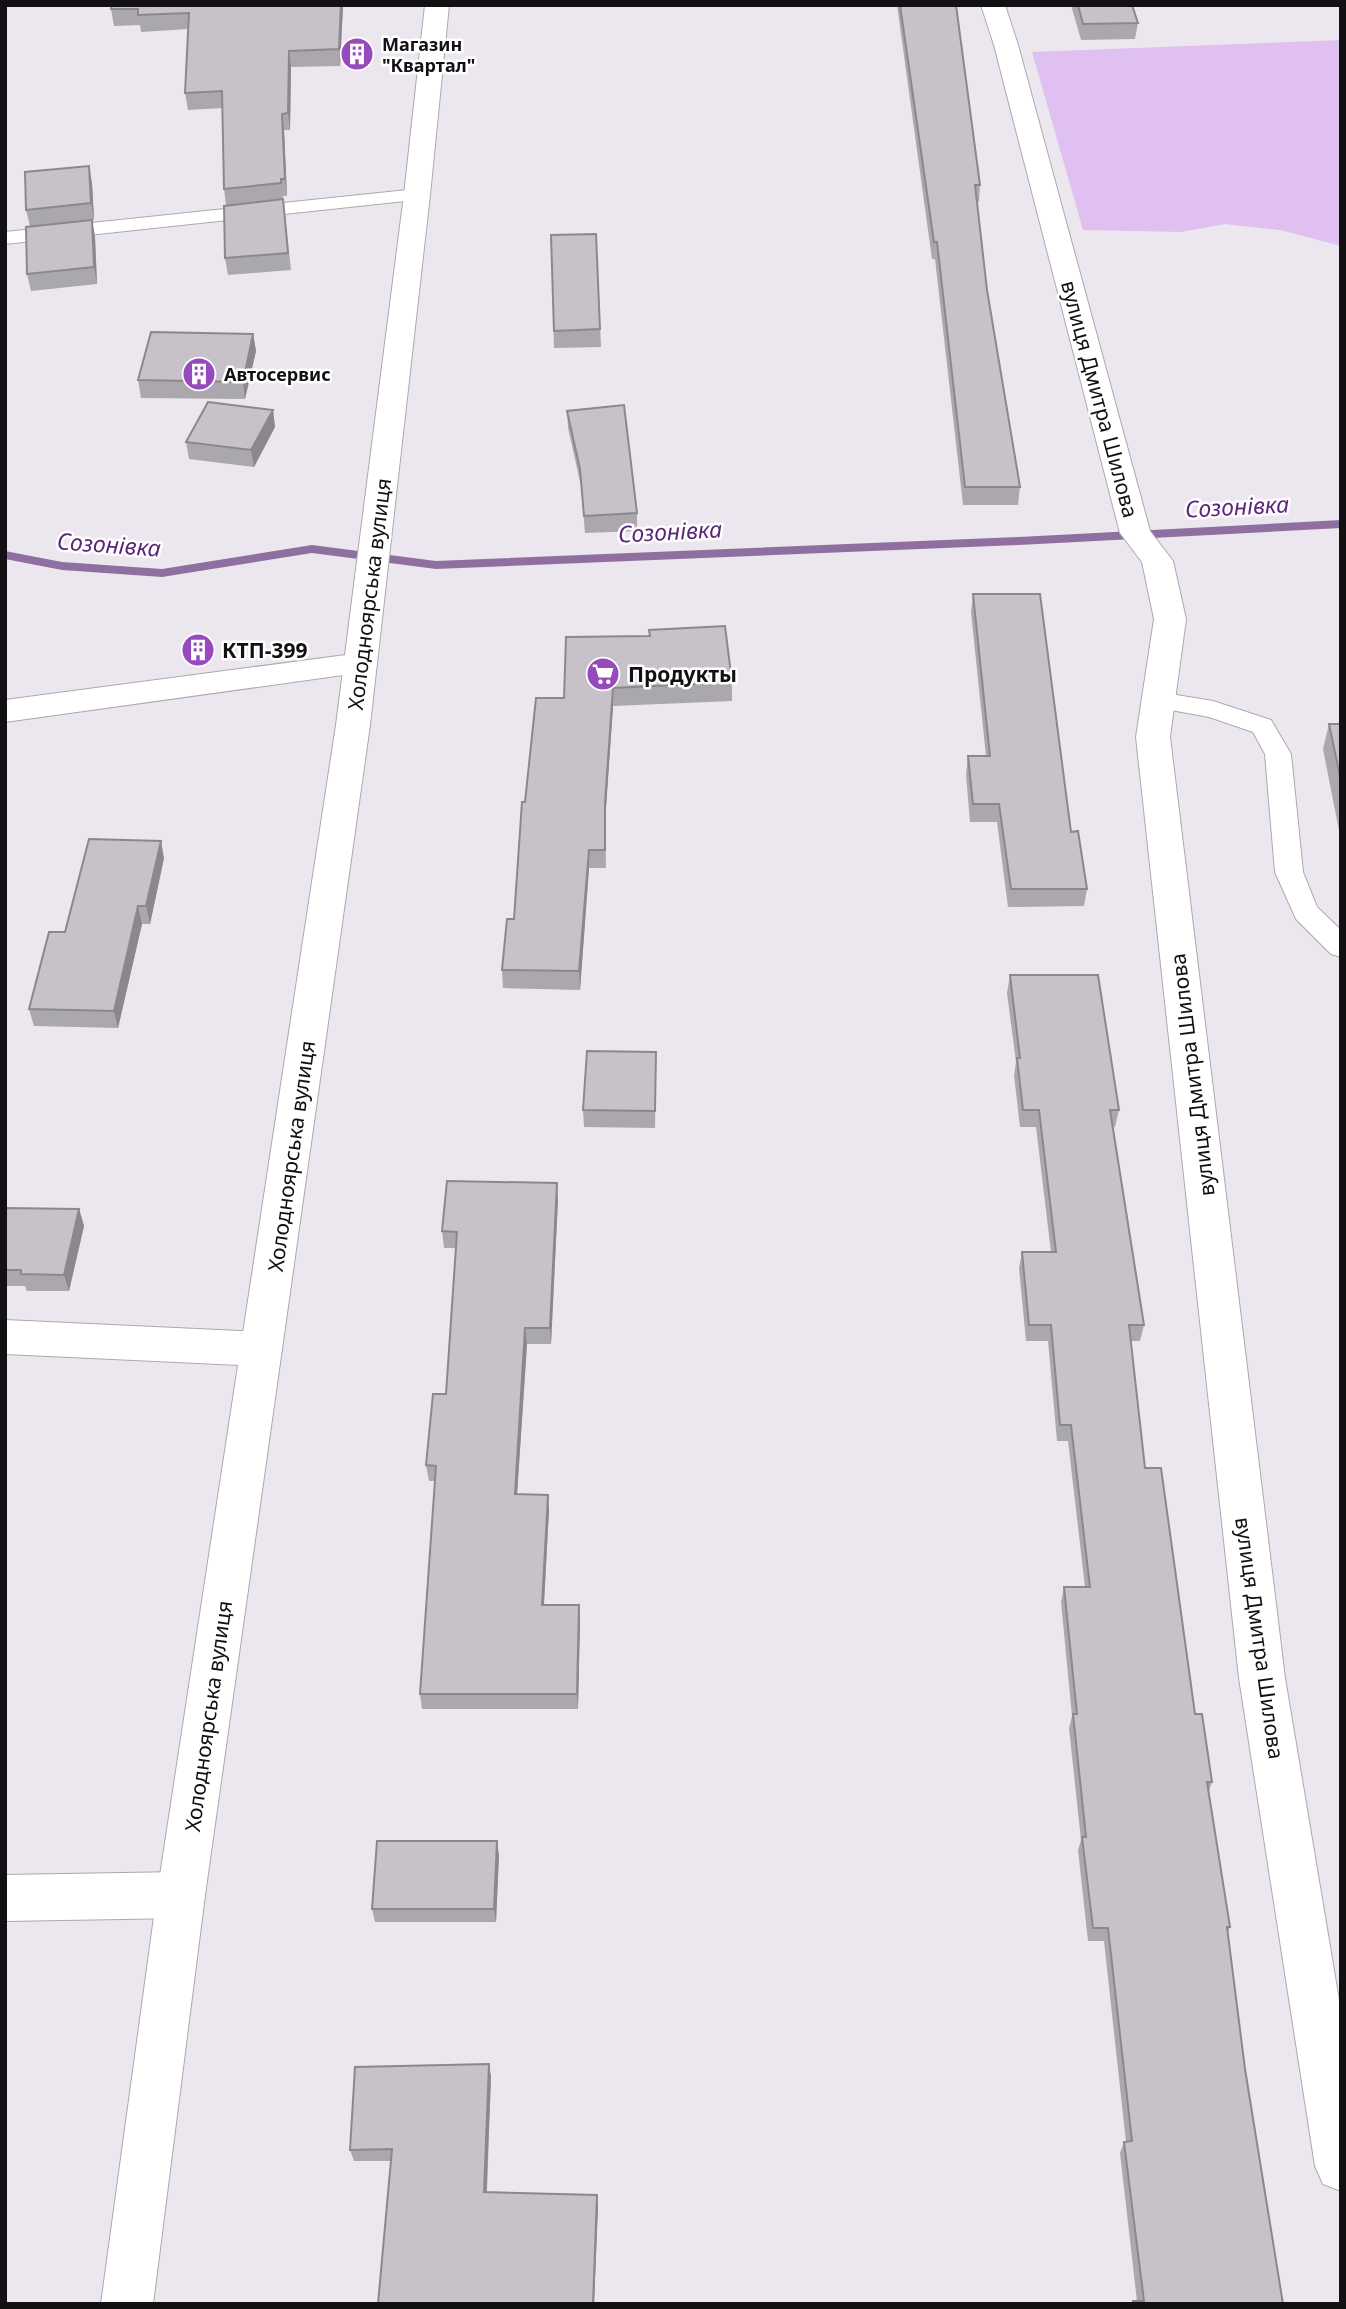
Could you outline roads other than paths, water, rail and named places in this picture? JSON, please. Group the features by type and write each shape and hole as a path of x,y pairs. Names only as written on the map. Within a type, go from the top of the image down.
{"street":[{"name":"Холодноярська вулиця","path":"127,2304 181,1895 361,664 437,5"},
{"name":"вулиця Дмитра Шилова","path":"992,5 1017,85 1135,533 1157,561 1170,619 1153,737 1261,1664 1341,2166"},
{"path":"5,711 361,664"},
{"path":"5,1337 262,1349"},
{"path":"5,1898 181,1895"}],"lane":[{"path":"5,238 417,195"},
{"path":"1158,700 1213,709 1262,726 1278,754 1289,872 1306,912 1341,947"}],"waterway":[{"name":"Созонівка","path":"5,555 62,566 162,573 312,549 436,565 1019,541 1341,524"}],"place":[{"name":"Магазин \"Квартал\"","path":"357,54"},
{"name":"Автосервис","path":"199,374"},
{"name":"КТП-399","path":"198,650"},
{"name":"Продукты","path":"603,674"}]}
